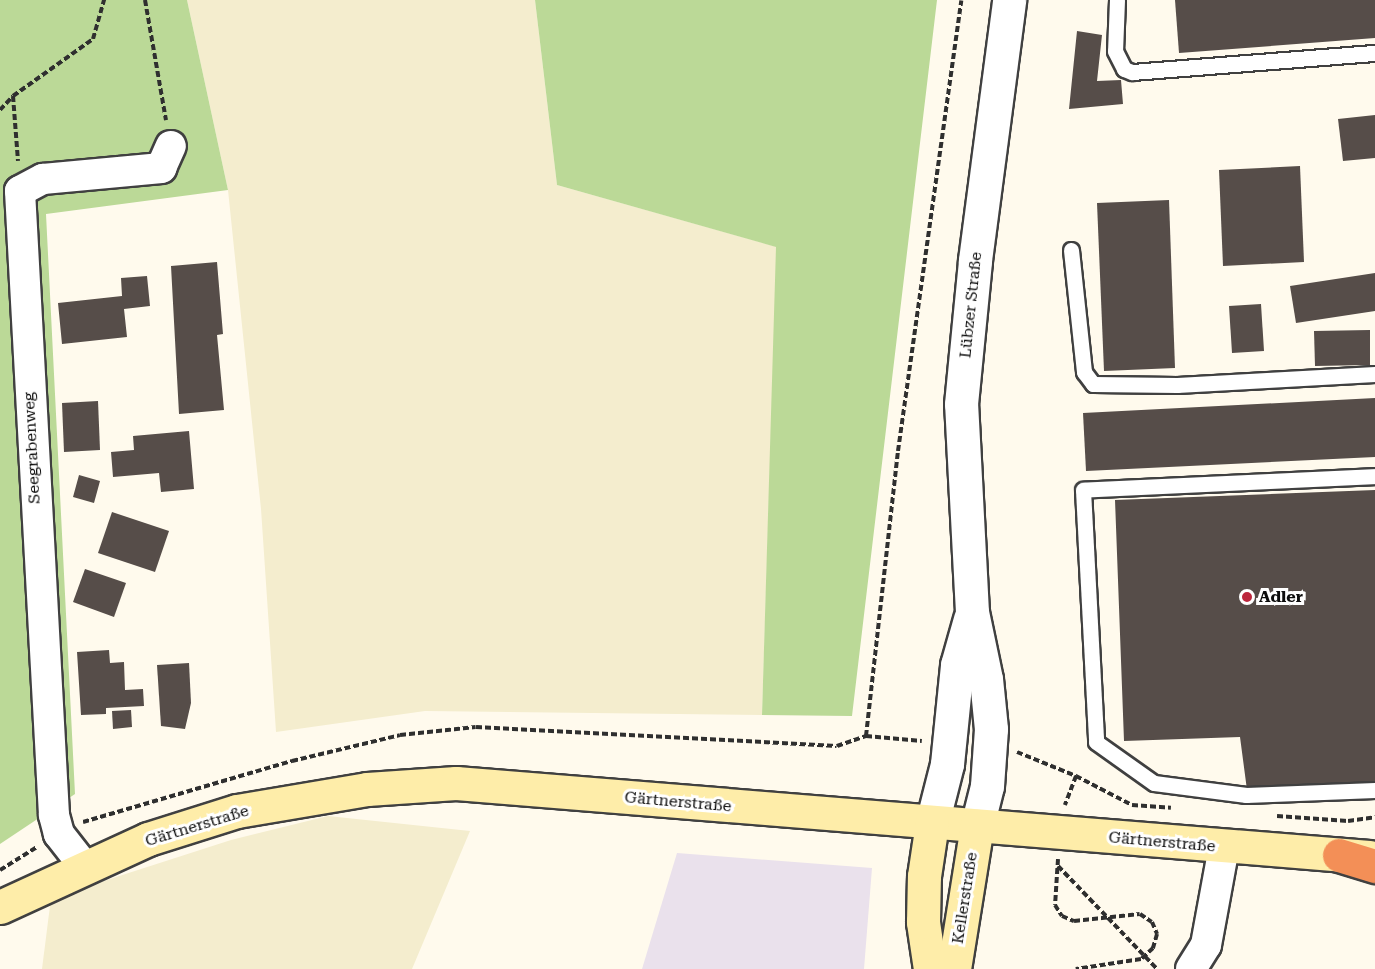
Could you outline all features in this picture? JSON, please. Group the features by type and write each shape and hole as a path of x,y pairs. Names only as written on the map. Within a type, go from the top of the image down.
{"highway":[{"path":"1339,855 1375,866"}],"main road":[{"name":"Gärtnerstraße","path":"0,907 84,866 148,839 237,811 367,789 456,783 933,824 1375,858"},
{"name":"Kellerstraße","path":"930,969 923,922 924,876 933,824"},
{"name":"Kellerstraße","path":"954,969 977,826"}],"street":[{"name":"Lübzer Straße","path":"977,826 987,786 991,729 986,679 972,612 961,404 975,260 1009,0"},
{"path":"20,191 43,179 161,168 171,146"},
{"name":"Seegrabenweg","path":"20,191 54,815 59,834 84,866"},
{"name":"Lübzer Straße","path":"933,824 947,764 957,666 972,612"},
{"path":"1191,969 1209,936 1224,847"}],"lane":[{"path":"1117,0 1115,51 1124,69 1132,72 1375,53"},
{"path":"1071,250 1084,372 1094,384 1177,385 1375,374"},
{"path":"1375,476 1083,490 1096,742 1155,783 1246,795 1375,790"}],"path":[{"path":"0,110 13,96 93,39 104,0"},
{"path":"145,0 171,146"},
{"path":"866,736 898,451 961,0"},
{"path":"13,96 20,191"},
{"path":"1013,751 1076,776 1062,811"},
{"path":"1058,859 1055,905 1062,916 1074,921 1140,914 1152,922 1157,934 1147,956"},
{"path":"1058,866 1157,969"},
{"path":"1076,969 1147,956"}],"shaded area":[{"path":"187,0 535,0 557,185 777,247 762,715 425,711 276,732 261,509 228,190"},
{"path":"328,816 470,831 412,969 42,969 51,898 231,840"},
{"path":"677,853 872,868 864,969 642,969"}],"green space":[{"path":"0,0 187,0 228,190 46,214 75,794 0,844"},
{"path":"535,0 937,0 852,716 762,715 776,247 557,185"}],"building":[{"path":"1175,0 1375,0 1375,38 1179,53"},
{"path":"1077,31 1102,35 1097,81 1121,80 1123,104 1069,109"},
{"path":"1375,115 1375,158 1343,161 1338,119"},
{"path":"1300,166 1304,262 1223,266 1219,170"},
{"path":"1169,200 1175,368 1104,371 1097,203"},
{"path":"217,262 223,334 217,335 224,410 179,414 171,266"},
{"path":"1375,273 1375,311 1296,323 1290,286"},
{"path":"147,276 150,306 124,309 127,337 62,344 58,303 122,296 121,278"},
{"path":"1261,304 1264,351 1232,353 1229,306"},
{"path":"1370,330 1370,365 1315,366 1314,331"},
{"path":"1375,398 1375,457 1086,471 1083,413"},
{"path":"98,401 100,450 64,452 62,403"},
{"path":"189,431 194,489 161,492 159,473 113,477 111,452 134,450 133,436"},
{"path":"79,475 100,481 94,503 73,497"},
{"name":"Adler","path":"1375,490 1375,784 1247,790 1240,737 1124,741 1115,500"},
{"path":"112,512 169,531 155,572 98,553"},
{"path":"85,569 126,583 114,617 73,602"},
{"path":"109,650 110,663 124,662 125,690 143,689 144,706 106,708 106,714 81,715 77,652"},
{"path":"189,663 191,703 185,729 161,726 157,665"},
{"path":"131,710 132,727 113,729 112,711"}],"place":[{"name":"Adler","path":"1247,597"}]}
